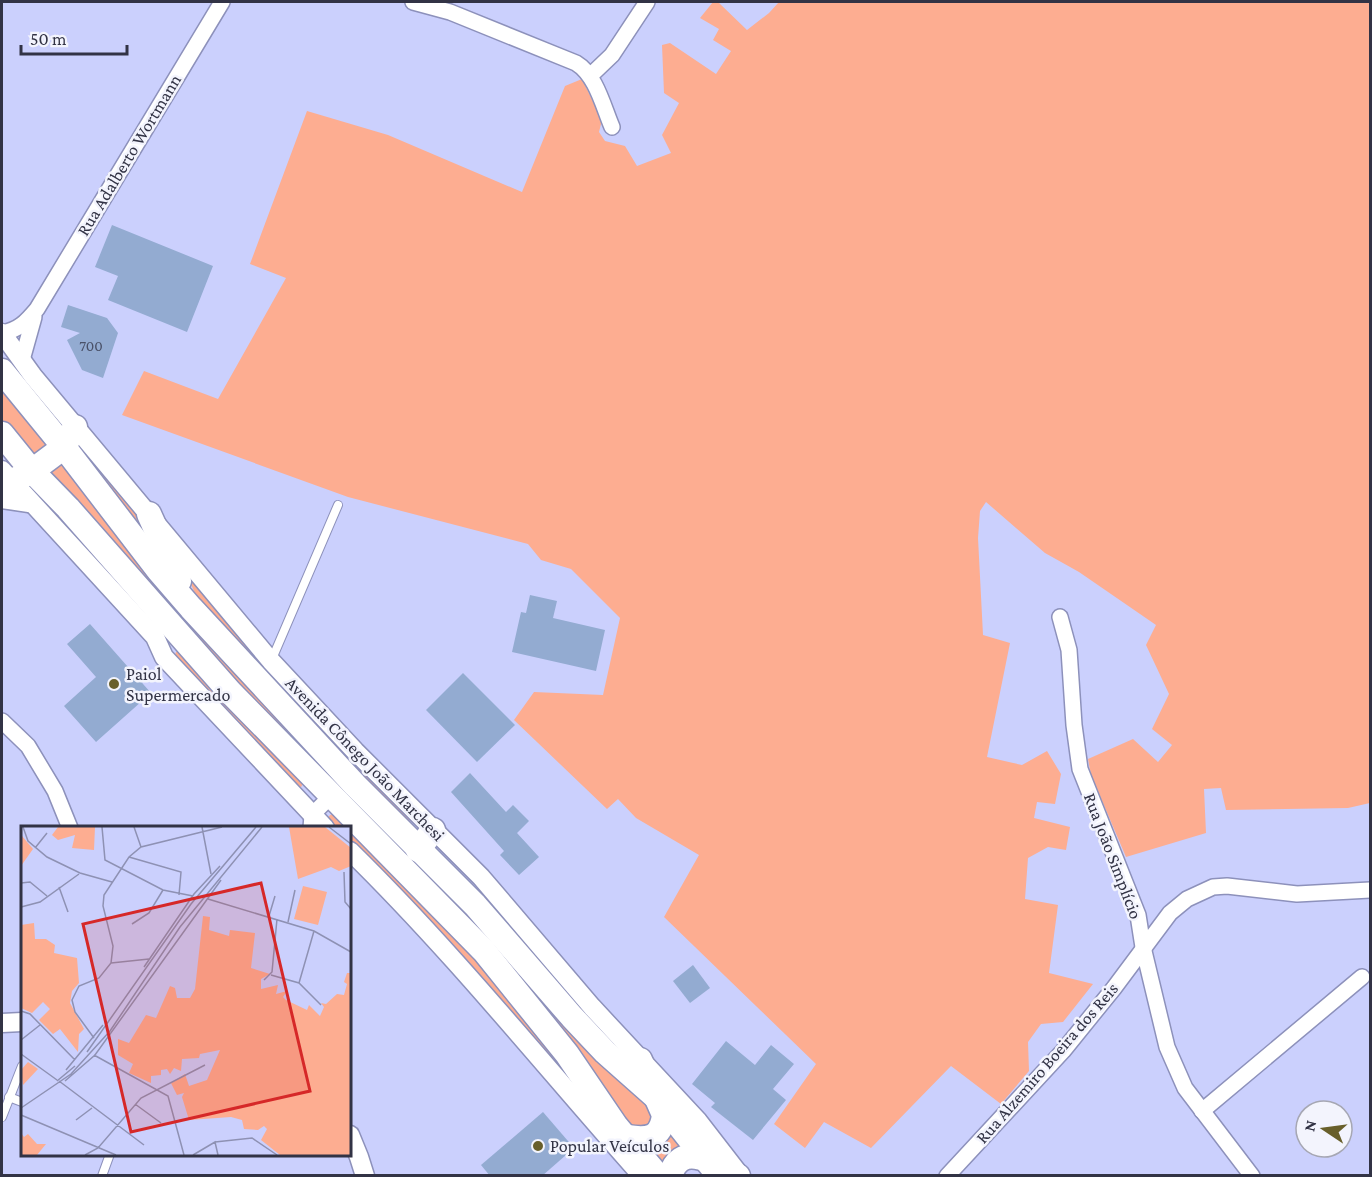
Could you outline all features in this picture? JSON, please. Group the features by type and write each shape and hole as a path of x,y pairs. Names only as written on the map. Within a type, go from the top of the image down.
{"main road":[{"name":"Avenida Cônego João Marchesi","path":"12,365 70,437 159,571 191,608 355,785 475,905 605,1052 658,1099 714,1168"},
{"path":"2,434 9,481"},
{"path":"9,481 70,437"},
{"path":"9,481 68,508 162,630 230,692 484,951 567,1054 616,1126 658,1176"},
{"path":"149,514 191,608"},
{"path":"418,850 433,830"},
{"path":"627,1137 651,1138 663,1123 664,1115 640,1060"},
{"path":"670,1176 674,1164 681,1158 698,1156 714,1168 739,1176"}],"street":[{"name":"Rua Adalberto Wortmann","path":"12,365 37,309 222,2"},
{"path":"413,2 450,12 584,68 590,76 612,127"},
{"path":"590,76 612,55 647,2"},
{"name":"Rua Adalberto Wortmann","path":"2,333 14,331 22,326 37,309"},
{"name":"Avenida Cônego João Marchesi","path":"2,333 12,365"},
{"name":"Avenida Cônego João Marchesi","path":"70,437 149,514 271,661 309,703 481,877 592,1007 698,1120 739,1176"},
{"path":"9,481 29,503 162,630 164,657 312,821 331,795"},
{"name":"Rua João Simplício","path":"1060,617 1069,650 1074,725 1080,769 1138,915 1143,947 1167,1047 1185,1088 1252,1176"},
{"path":"2,721 27,746 56,791 69,826"},
{"path":"351,852 386,886 512,1026 642,1176"},
{"name":"Rua Alzemiro Boeira dos Reis","path":"947,1176 1063,1051 1170,913 1187,899 1213,887 1227,886 1297,894 1371,890"},
{"path":"1202,1111 1362,977"},
{"path":"2,1023 21,1022"},
{"path":"351,1137 365,1176"}],"lane":[{"path":"271,661 338,505"},
{"path":"2,1117 21,1068"},
{"path":"9,1097 21,1102"},
{"path":"102,1176 110,1156"}],"shaded area":[{"path":"713,2 718,2 747,30 779,2 1370,2 1370,803 1348,808 1226,810 1221,788 1204,789 1206,833 1126,857 1091,775 1088,759 1133,739 1158,762 1172,745 1152,729 1169,694 1146,645 1156,625 1079,572 1045,553 986,502 980,511 978,538 983,635 1010,643 987,757 1022,765 1047,751 1061,774 1055,804 1037,802 1034,818 1070,827 1066,850 1048,847 1028,858 1025,899 1058,905 1049,973 1093,984 1063,1022 1041,1024 1028,1042 1029,1071 1001,1104 951,1066 871,1148 824,1122 805,1148 774,1124 816,1064 664,917 699,855 636,818 618,799 607,809 514,720 534,692 603,695 620,618 571,569 541,560 528,544 348,497 122,415 144,371 218,399 286,278 250,264 307,111 388,135 522,192 565,86 582,79 602,120 599,132 605,141 625,146 637,166 671,153 662,135 679,103 664,93 662,45 670,43 716,74 731,51 713,40 719,29 700,18"},
{"path":"2,384 49,445 36,456 30,455 2,421"},
{"path":"75,440 141,518 167,566 73,448"},
{"path":"62,457 653,1110 652,1125 636,1131 376,831 42,474"},
{"path":"185,571 289,690 405,814 414,827 413,830 198,600"},
{"path":"179,651 304,782 301,787 298,788 174,658 176,652"},
{"path":"336,811 351,826 332,826 328,821 329,816"},
{"path":"351,826 480,959 563,1060 602,1118 599,1119 509,1013 351,844"},
{"path":"669,1129 688,1148 663,1169 645,1150"}],"building":[{"path":"112,225 213,266 187,332 108,300 118,276 95,267"},
{"path":"68,305 107,318 118,333 103,378 82,370 67,340 80,333 61,327"},
{"path":"530,595 557,601 553,618 605,630 596,671 512,652 521,612 526,613"},
{"path":"90,624 151,693 96,742 64,706 96,677 67,644"},
{"path":"463,673 515,725 477,762 426,710"},
{"path":"470,773 506,812 513,805 529,821 517,833 539,857 519,875 500,855 504,851 451,792"},
{"path":"693,965 710,988 690,1003 673,981"},
{"path":"726,1041 755,1065 771,1045 794,1064 773,1089 786,1100 753,1140 711,1107 715,1103 692,1084"},
{"path":"543,1112 574,1148 542,1176 490,1176 481,1165"}],"place":[{"name":"Paiol Supermercado","path":"114,684"},
{"name":"Popular Veículos","path":"538,1146"}]}
